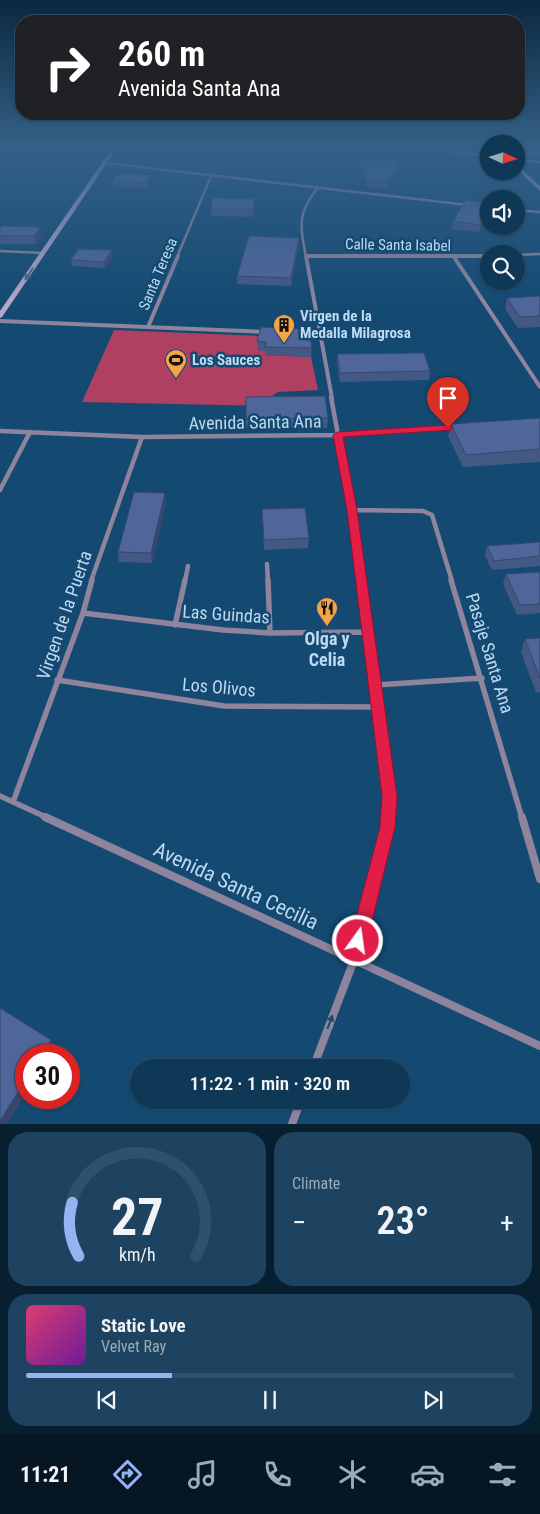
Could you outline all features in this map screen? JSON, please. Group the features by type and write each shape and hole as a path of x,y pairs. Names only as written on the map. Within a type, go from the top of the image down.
{"street":[{"path":"0,316 80,199"},
{"name":"Santa Teresa","path":"148,327 201,199"},
{"path":"308,199 300,225 352,510 376,685 390,812 388,827 354,960 316,1059"},
{"path":"427,199 475,205"},
{"path":"525,211 540,212"},
{"path":"0,251 43,253"},
{"path":"525,255 540,254"},
{"name":"Calle Santa Isabel","path":"306,256 454,258 480,257"},
{"path":"454,258 540,388"},
{"path":"0,321 272,332"},
{"name":"Avenida Santa Ana","path":"0,431 142,437 338,435 463,427"},
{"path":"0,490 30,432"},
{"name":"Virgen de la Puerta","path":"13,802 83,613 94,572 142,437"},
{"name":"Pasaje Santa Ana","path":"352,510 423,511 432,515 482,678 540,879"},
{"path":"267,564 270,633"},
{"path":"175,625 188,566"},
{"name":"Las Guindas","path":"83,613 223,630 270,633 368,632"},
{"path":"376,685 482,678"},
{"name":"Los Olivos","path":"57,680 224,706 378,707"},
{"name":"Avenida Santa Cecilia","path":"0,796 540,1046"},
{"path":"292,1124 298,1109"}],"shaded area":[{"name":"Los Sauces","path":"114,330 261,336 258,350 266,351 265,355 311,357 318,390 278,392 273,395 273,406 82,402"}],"building":[{"path":"213,199 254,199 253,209 211,209"},
{"path":"466,200 480,202 480,225 453,221"},
{"path":"0,226 40,227 35,236 0,236"},
{"path":"249,236 299,238 291,278 237,276"},
{"path":"78,249 112,250 104,262 71,260"},
{"path":"540,296 540,316 520,317 507,298"},
{"path":"261,327 309,329 312,348 265,347 266,342 257,341"},
{"path":"424,353 430,371 340,373 337,354"},
{"path":"325,396 328,418 246,419 246,397"},
{"path":"540,418 540,449 466,455 451,424"},
{"path":"134,492 165,493 151,553 118,552"},
{"path":"305,508 309,538 264,540 262,509"},
{"path":"540,542 540,556 494,561 487,546"},
{"path":"540,572 540,604 520,605 506,574"},
{"path":"540,638 540,678 525,639"},
{"path":"0,1008 51,1040 49,1044 15,1044 15,1097 0,1121"}],"place":[{"name":"Virgen de la Medalla Milagrosa","path":"284,344"},
{"name":"Los Sauces","path":"176,379"},
{"name":"Olga y Celia","path":"327,627"}],"route":[{"path":"358,941 388,827 390,812 376,685 352,510 338,435 448,428"}]}
